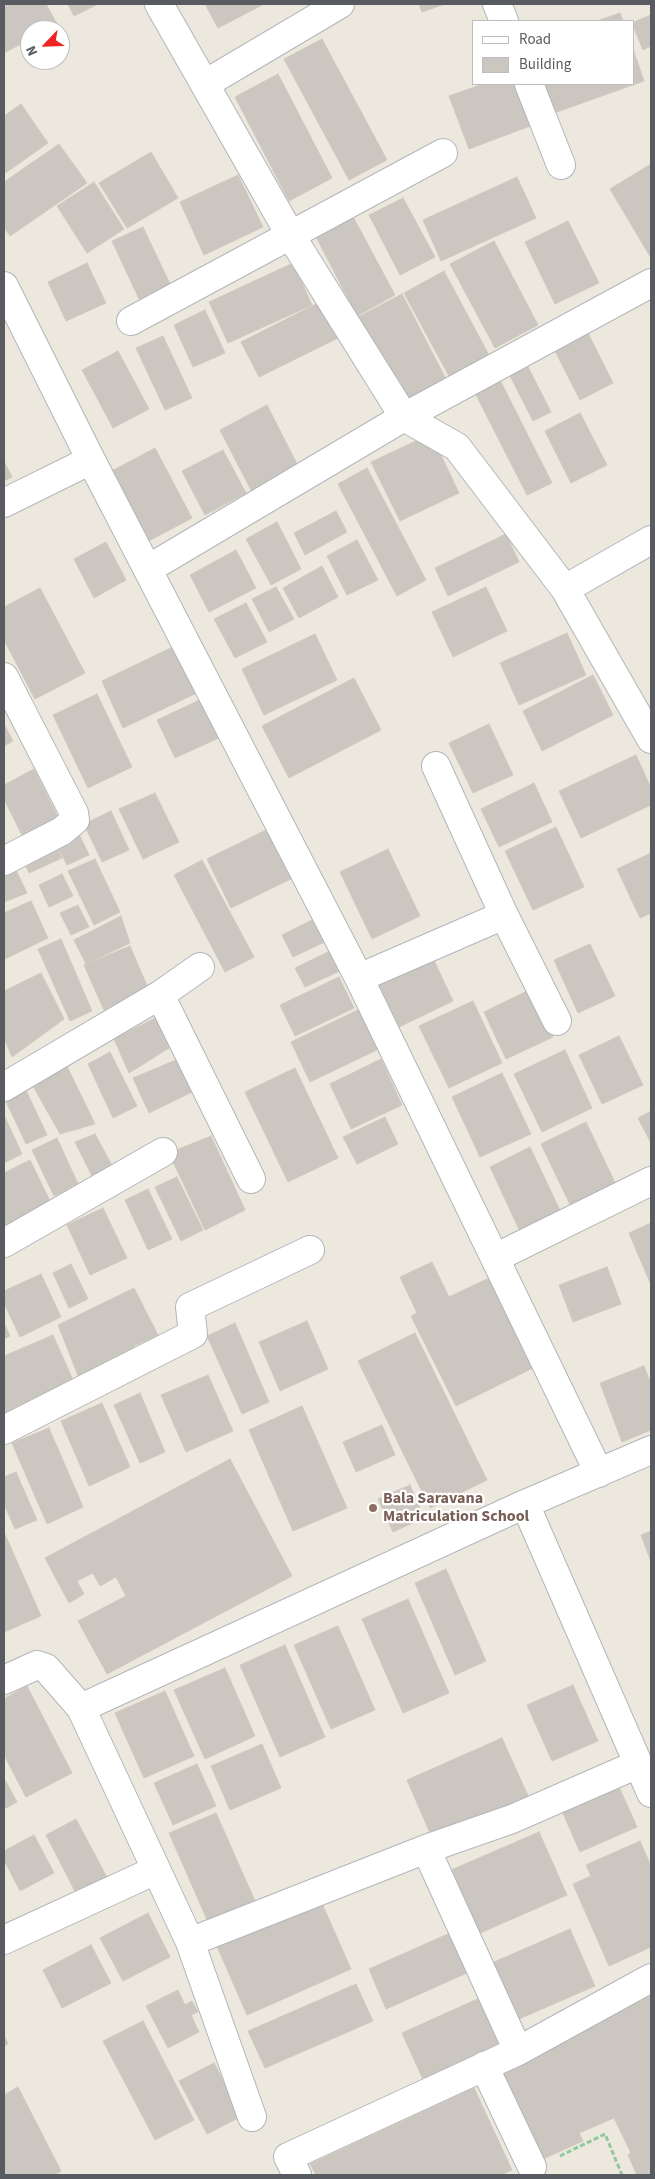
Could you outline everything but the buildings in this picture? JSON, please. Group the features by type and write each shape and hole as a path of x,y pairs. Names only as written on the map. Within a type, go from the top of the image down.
{"street":[{"path":"159,4 291,236 404,417 457,447 565,589 651,739"},
{"path":"205,84 340,4"},
{"path":"497,4 504,20"},
{"path":"529,85 561,165"},
{"path":"131,321 442,153"},
{"path":"148,569 404,417 651,283"},
{"path":"4,286 91,460 360,978 599,1473"},
{"path":"4,503 91,460"},
{"path":"565,589 651,540"},
{"path":"4,676 74,813 75,820 62,830 4,862"},
{"path":"436,766 504,914 557,1021"},
{"path":"360,978 504,914"},
{"path":"4,1087 160,995 200,967"},
{"path":"160,995 251,1179"},
{"path":"4,1242 163,1152"},
{"path":"495,1258 651,1181"},
{"path":"4,1430 192,1334 190,1307 310,1250"},
{"path":"81,1708 525,1504 651,1450"},
{"path":"525,1504 651,1793"},
{"path":"4,1680 37,1665 46,1668 81,1708 190,1942 252,2117"},
{"path":"190,1942 512,1818 638,1764"},
{"path":"426,1850 518,2051"},
{"path":"4,1940 156,1870"},
{"path":"297,2175 288,2157 518,2051 651,1978"},
{"path":"484,2066 532,2167"}],"path":[{"path":"532,2167 566,2154 605,2134 622,2175"}],"place":[{"name":"Bala Saravana Matriculation School","path":"373,1508"}]}
